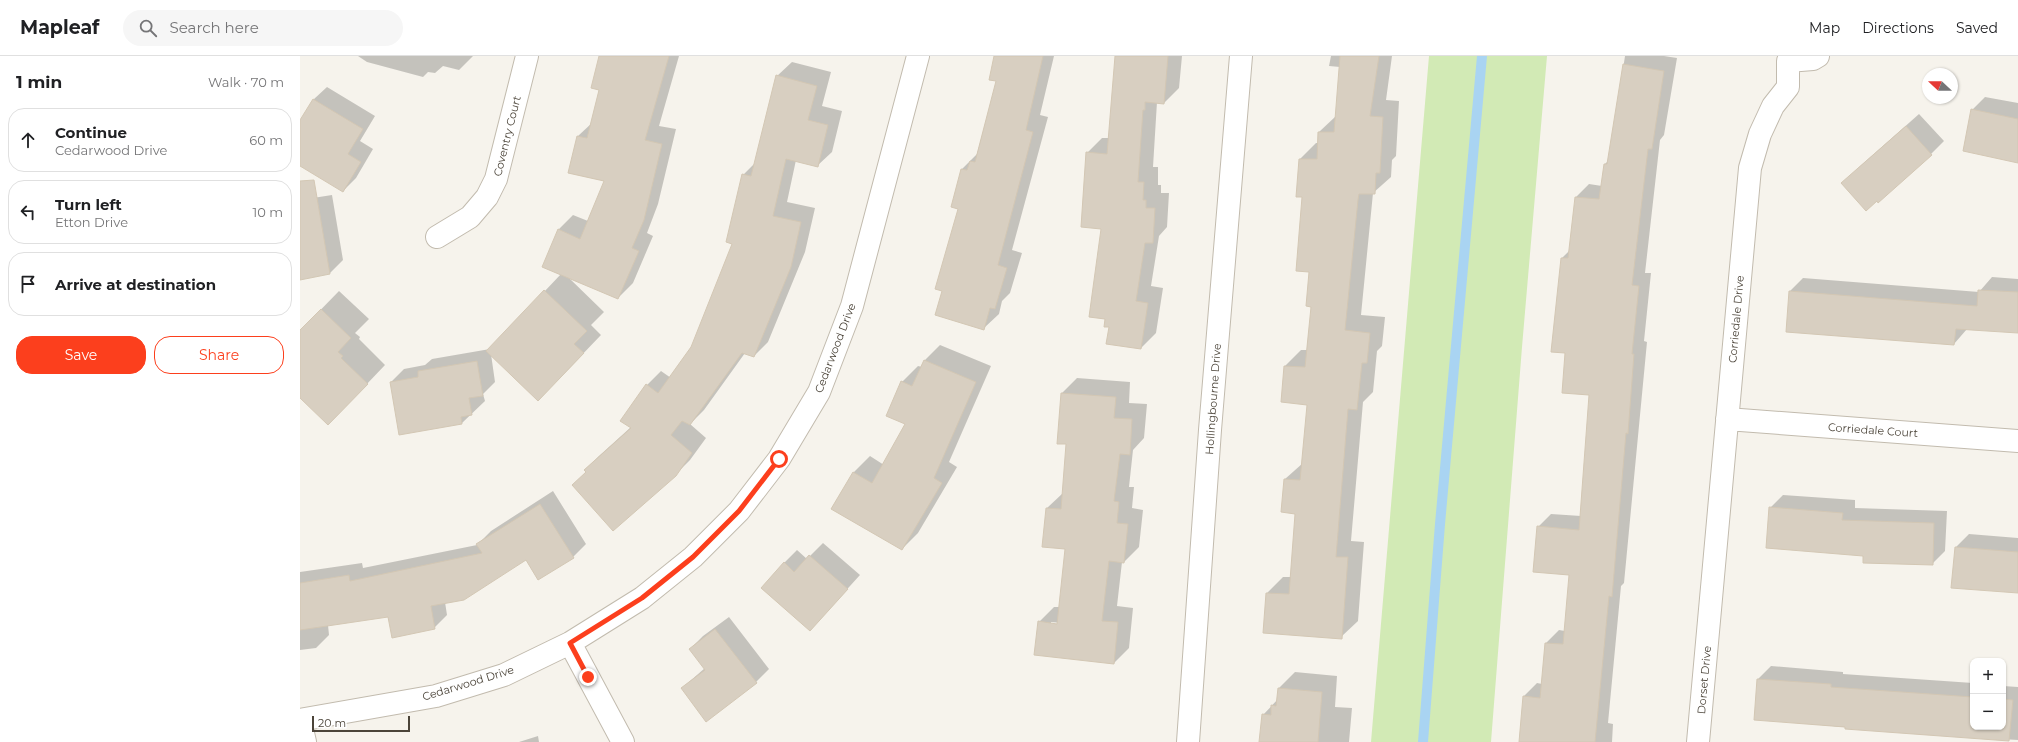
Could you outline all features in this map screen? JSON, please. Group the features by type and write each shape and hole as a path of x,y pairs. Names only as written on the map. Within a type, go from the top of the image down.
{"street":[{"name":"Coventry Court","path":"437,236 470,217 490,191 496,179 527,56"},
{"name":"Cedarwood Drive","path":"300,720 436,696 504,675 570,643 642,598 693,557 739,511 783,452 819,392 852,306 918,56"},
{"name":"Hollingbourne Drive","path":"1188,742 1210,430 1241,56"},
{"name":"Corriedale Drive","path":"1709,618 1750,168 1760,134 1773,106 1788,87 1788,61 1812,59 1818,56"},
{"name":"Corriedale Court","path":"1727,419 2018,441"},
{"name":"Dorset Drive","path":"1698,742 1709,618"},
{"path":"570,643 623,742"},
{"path":"300,720 305,742"}],"green space":[{"path":"1429,56 1547,56 1522,347 1491,742 1371,742"}],"building":[{"path":"599,56 669,56 645,140 662,144 644,220 632,248 639,251 618,299 542,267 558,229 580,239 604,181 568,173 577,136 587,138 599,90 591,88"},
{"path":"994,56 1043,56 1026,130 1033,132 998,265 1007,268 995,309 990,308 984,330 935,315 942,291 935,289 958,209 951,207 961,169 967,170 970,161 975,162 996,81 989,80"},
{"path":"1115,56 1168,56 1164,104 1145,102 1145,110 1143,110 1138,182 1144,182 1143,200 1146,200 1146,208 1155,208 1153,243 1145,243 1136,301 1148,303 1141,349 1106,344 1109,327 1104,327 1105,319 1089,317 1101,229 1081,227 1086,152 1107,154"},
{"path":"1340,56 1379,56 1370,116 1383,117 1380,173 1376,173 1375,194 1359,194 1345,330 1370,333 1367,363 1362,363 1357,410 1348,409 1336,557 1348,557 1342,639 1263,633 1266,593 1289,594 1295,514 1281,512 1284,479 1300,480 1307,405 1281,402 1284,366 1305,367 1311,307 1306,306 1309,272 1296,271 1302,197 1296,197 1299,159 1317,159 1318,132 1334,132"},
{"path":"1623,64 1664,71 1652,149 1648,149 1632,285 1639,286 1632,354 1634,354 1628,434 1626,433 1612,597 1609,596 1595,742 1519,742 1523,696 1540,698 1545,643 1563,644 1569,575 1533,572 1537,526 1579,530 1589,395 1562,393 1565,353 1551,352 1561,258 1568,258 1575,197 1599,199 1604,164 1607,164"},
{"path":"776,75 817,86 808,120 828,125 818,167 786,159 773,216 801,222 791,267 754,357 742,353 690,425 682,421 671,435 692,453 676,476 613,531 572,485 586,472 584,470 631,428 620,421 646,384 658,393 691,347 732,244 726,242 742,174 751,176"},
{"path":"313,99 363,129 348,154 361,162 343,192 300,166 300,120"},
{"path":"1971,109 2018,119 2018,163 1963,151"},
{"path":"1906,126 1932,155 1878,203 1877,201 1866,211 1841,183"},
{"path":"314,180 330,274 300,280 300,181"},
{"path":"544,290 587,331 574,344 584,353 538,401 486,351"},
{"path":"1978,290 2018,292 2018,333 1956,329 1954,345 1786,332 1789,291 1977,306"},
{"path":"321,309 351,338 338,352 343,356 341,358 368,384 328,425 300,398 300,330"},
{"path":"924,360 976,382 934,478 942,483 902,550 831,509 853,472 872,483 905,424 886,416 901,381 912,386"},
{"path":"477,361 483,396 469,398 472,415 461,417 462,424 399,435 390,382 418,377 418,371"},
{"path":"1061,393 1116,397 1114,418 1132,419 1130,455 1120,454 1114,501 1119,502 1117,523 1128,524 1124,563 1109,561 1102,621 1118,622 1114,664 1034,655 1038,621 1057,624 1065,549 1042,547 1046,508 1061,509 1066,444 1057,444"},
{"path":"540,504 574,558 538,580 526,560 464,600 431,606 435,629 392,638 388,617 300,630 300,583 349,575 350,581 482,553 476,544"},
{"path":"1769,507 1843,513 1842,520 1934,523 1933,565 1863,563 1863,556 1766,548"},
{"path":"1955,547 2018,552 2018,593 1951,588"},
{"path":"809,555 848,589 810,631 761,588 784,562 794,572"},
{"path":"715,629 757,683 706,722 681,688 705,670 689,649"},
{"path":"1757,679 1831,684 1831,687 1970,697 1970,730 2006,730 2006,699 2013,700 2009,741 1845,729 1845,727 1754,720"},
{"path":"1278,688 1322,692 1318,742 1259,742 1262,714 1271,715 1271,705 1276,706"}],"waterway":[{"path":"1423,742 1440,524 1482,56"}],"route":[{"path":"588,677 570,643 642,598 693,557 739,511 779,459"}]}
